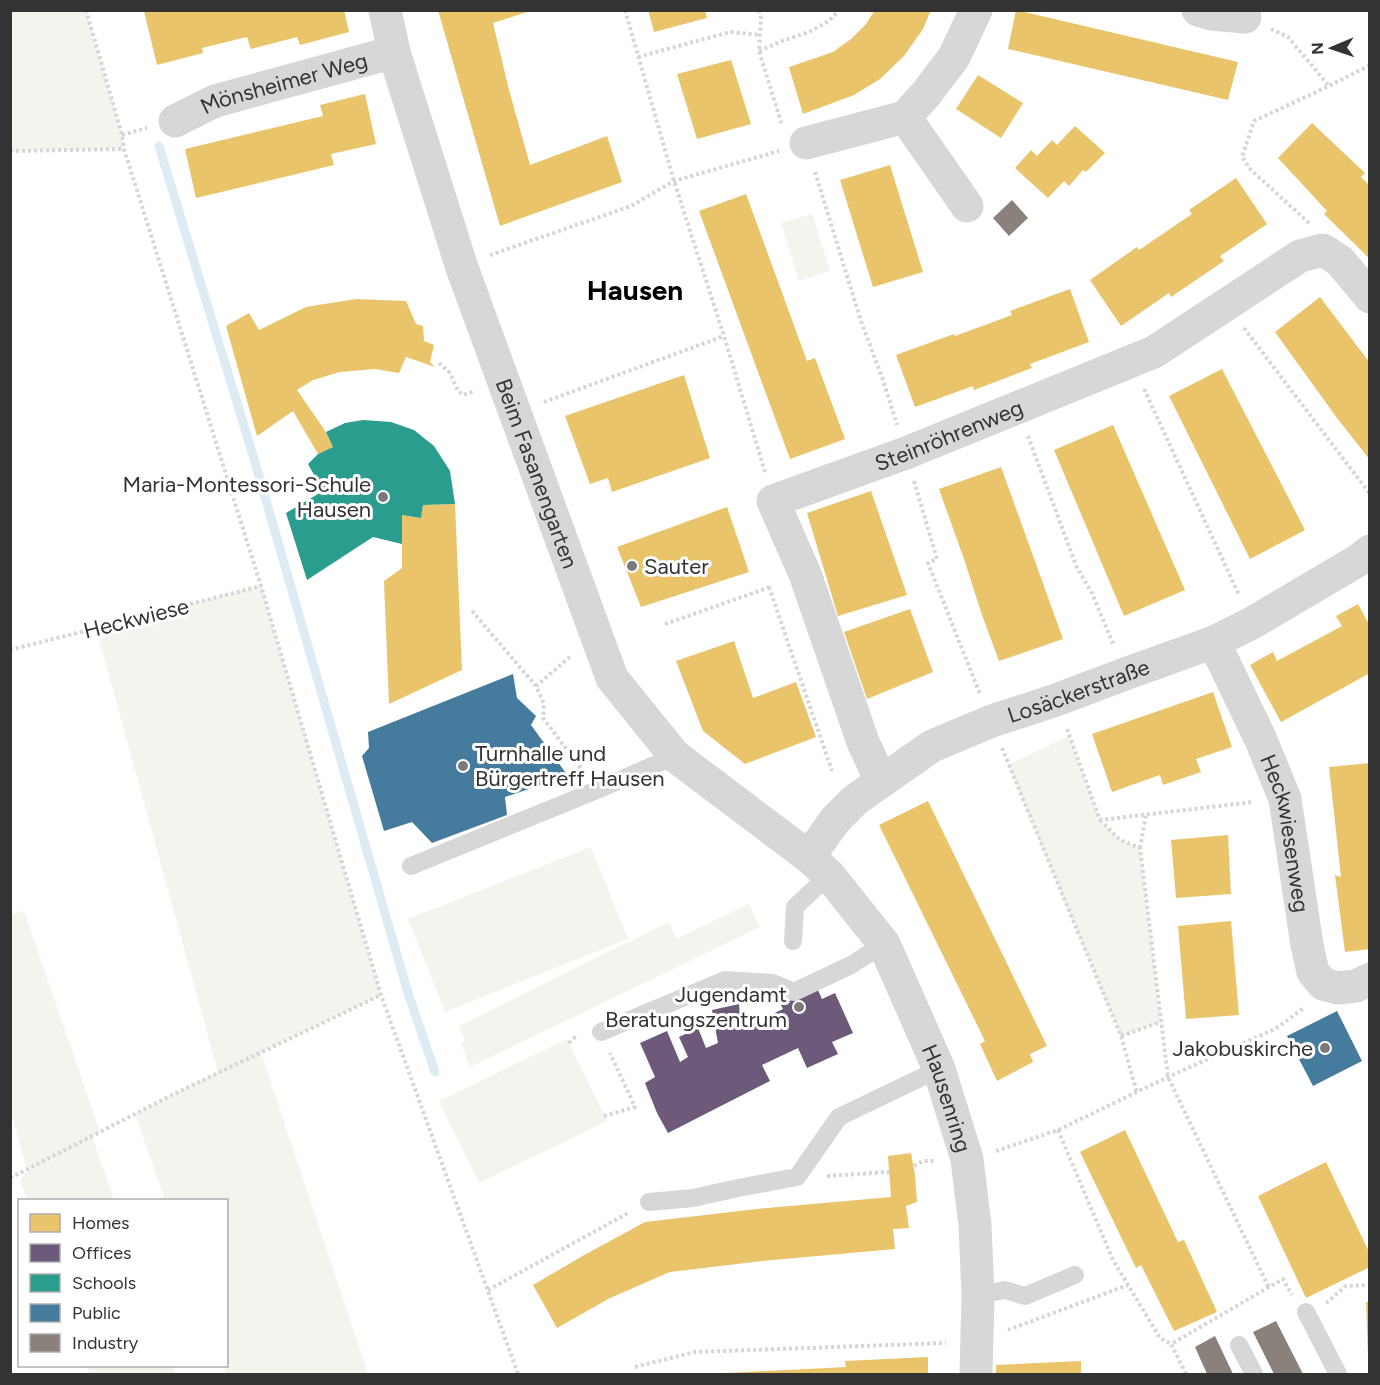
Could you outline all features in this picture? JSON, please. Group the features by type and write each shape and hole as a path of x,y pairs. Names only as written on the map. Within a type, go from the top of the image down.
{"street":[{"name":"Beim Fasanengarten","path":"385,10 394,52 461,265 612,678 675,756 819,866"},
{"path":"806,143 904,117 926,94 954,57 976,10"},
{"path":"1207,12 1245,17"},
{"name":"Mönsheimer Weg","path":"174,121 215,101 394,52"},
{"path":"904,117 967,206"},
{"path":"1323,250 1340,261 1370,297"},
{"name":"Steinröhrenweg","path":"773,501 901,438 1018,407 1154,352 1300,256 1323,250"},
{"path":"773,501 805,574 862,742 881,781"},
{"name":"Losäckerstraße","path":"819,866 835,820 855,800 932,746 992,721 1214,642 1365,564"},
{"name":"Heckwiesenweg","path":"1214,642 1261,740 1285,799 1312,972 1323,984"},
{"name":"Hausenring","path":"819,866 884,944 939,1070 967,1159 975,1225 978,1295 976,1374"},
{"path":"1323,984 1338,988 1356,986 1370,979"}],"lane":[{"path":"411,866 675,756"},
{"path":"793,941 795,907 819,866"},
{"path":"601,1032 725,981 773,983 794,992 851,965 884,944"},
{"path":"649,1202 693,1198 797,1177 839,1117 939,1070"},
{"path":"978,1295 1005,1290 1024,1296 1075,1275"},
{"path":"1300,1306 1338,1374"},
{"path":"1239,1345 1254,1374"}],"path":[{"path":"86,10 124,149 261,586 381,995 518,1374"},
{"path":"625,10 674,181 724,336 773,501"},
{"path":"759,10 761,18 759,51 777,109"},
{"path":"759,51 809,32 829,21 839,10"},
{"path":"1245,17 1288,37 1329,86"},
{"path":"638,57 730,32 760,35"},
{"path":"1323,250 1315,229 1250,169 1242,157 1254,121 1370,65"},
{"path":"461,265 631,206 674,181 806,143 861,321 883,380 937,559 928,563 1008,765 1121,1036 1137,1093"},
{"path":"10,151 124,149"},
{"path":"1226,304 1370,494"},
{"path":"515,412 724,336"},
{"path":"1132,361 1228,571"},
{"path":"439,363 450,373 458,391 463,395"},
{"path":"1018,407 1077,568 1091,591 1125,674"},
{"path":"665,624 805,574"},
{"name":"Heckwiese","path":"10,650 261,586"},
{"path":"769,587 832,771"},
{"path":"472,611 536,686 543,704 543,718 597,790"},
{"path":"536,686 596,635"},
{"path":"1056,700 1100,820 1120,840 1140,849"},
{"path":"1100,820 1285,799"},
{"path":"1146,815 1140,849 1168,1077 1269,1288"},
{"path":"967,1159 1058,1130 1275,1029 1303,1010 1323,984"},
{"path":"10,1178 191,1086 381,995"},
{"path":"1121,1036 1161,1022"},
{"path":"601,1032 635,1107 604,1116"},
{"path":"1058,1130 1113,1260 1160,1338 1171,1344 1186,1374"},
{"path":"797,1177 889,1172"},
{"path":"488,1290 649,1202"},
{"path":"1171,1344 1283,1279 1300,1306"},
{"path":"635,1367 695,1352 977,1342 1128,1285"},
{"path":"1331,1313 1326,1302 1346,1286 1370,1285"}],"shaded area":[{"path":"10,11 86,11 124,149 11,151"},
{"path":"812,214 830,271 799,281 781,223"},
{"path":"261,586 381,995 261,1052 368,1374 227,1374 224,1367 228,1367 228,1199 165,1199 135,1114 218,1072 96,628"},
{"path":"1069,736 1100,820 1120,840 1140,848 1161,1022 1121,1036 1008,765"},
{"path":"591,847 628,939 445,1012 408,919"},
{"path":"749,904 760,927 470,1067 461,1043 465,1041 459,1026 669,922 676,939"},
{"path":"24,911 100,1132 92,1136 114,1199 27,1199 20,1181 27,1170 11,1112 10,915"},
{"path":"567,1039 607,1121 479,1183 439,1101"},
{"path":"87,1367 173,1367 176,1374 90,1374"}],"building: Homes":[{"path":"344,10 349,32 300,45 297,37 251,49 247,37 202,48 203,53 157,65 144,11"},
{"path":"438,10 533,10 493,23 530,165 607,136 622,182 500,226"},
{"path":"648,10 705,10 707,18 654,32"},
{"path":"875,10 931,10 923,29 904,56 880,79 854,95 803,114 789,67 833,52 866,24"},
{"path":"1016,10 1238,62 1228,100 1008,49"},
{"path":"731,60 751,124 697,139 677,74"},
{"path":"978,75 1023,103 1001,138 956,109"},
{"path":"365,94 376,144 331,154 334,165 196,198 185,149 323,116 320,105"},
{"path":"1312,123 1365,173 1361,177 1370,186 1370,259 1324,214 1327,211 1278,158"},
{"path":"1075,126 1105,153 1086,172 1083,170 1069,186 1064,181 1048,198 1015,168 1031,150 1037,156 1052,140 1057,145"},
{"path":"890,165 923,272 873,287 840,180"},
{"path":"1236,178 1267,224 1220,256 1224,261 1171,297 1169,293 1121,326 1090,280 1137,247 1139,250 1192,214 1189,210"},
{"path":"746,194 807,361 815,358 845,439 790,459 699,211"},
{"path":"1070,289 1089,342 1030,364 1032,368 974,390 973,386 915,407 896,355 1012,315 1010,311"},
{"path":"1320,297 1370,363 1370,460 1275,332"},
{"path":"356,299 406,301 416,324 423,326 424,341 434,345 430,362 435,367 406,357 399,373 375,369 340,372 313,380 297,390 326,432 333,447 318,454 293,411 257,436 226,326 249,313 259,330 306,307"},
{"path":"1222,369 1305,530 1250,559 1169,396"},
{"path":"684,375 710,458 612,492 608,478 590,484 565,416"},
{"path":"1113,425 1185,590 1124,616 1054,450"},
{"path":"1001,467 1063,639 999,661 939,489"},
{"path":"871,491 907,595 838,616 807,513"},
{"path":"455,504 462,670 389,704 384,581 402,568 402,515 421,518 423,505"},
{"path":"727,507 749,572 641,607 617,547"},
{"path":"1358,604 1370,626 1370,673 1281,722 1250,665 1273,652 1277,661 1342,626 1336,616"},
{"path":"910,609 933,672 867,699 844,632"},
{"path":"734,641 753,698 796,682 816,737 745,764 703,731 676,661"},
{"path":"1213,692 1232,747 1196,759 1201,772 1163,785 1160,775 1112,792 1092,734"},
{"path":"1370,763 1370,949 1345,952 1335,875 1341,877 1329,767"},
{"path":"928,801 1047,1046 1030,1054 1033,1062 997,1081 980,1044 985,1041 879,825"},
{"path":"1228,835 1231,894 1176,898 1171,840"},
{"path":"1231,921 1239,1015 1186,1019 1178,926"},
{"path":"1125,1130 1178,1242 1184,1240 1217,1312 1174,1331 1141,1265 1136,1268 1080,1152"},
{"path":"911,1153 917,1202 906,1206 909,1228 893,1229 895,1249 670,1272 610,1298 557,1328 533,1285 645,1222 891,1197 888,1156"},
{"path":"1326,1162 1370,1254 1370,1267 1306,1298 1258,1196"},
{"path":"1366,1302 1370,1302 1370,1357 1368,1357"},
{"path":"928,1357 928,1374 726,1374 846,1367 845,1361"},
{"path":"1081,1361 1081,1374 996,1374 996,1365"}],"building: Offices":[{"path":"817,988 822,999 835,993 853,1033 832,1042 838,1054 807,1068 798,1048 762,1065 770,1081 668,1133 645,1083 655,1077 640,1043 667,1031 680,1062 688,1057 679,1037 698,1028 706,1048 718,1043 712,1010 739,1004 741,1029 783,1009 781,1005"}],"building: Schools":[{"name":"Maria-Montessori-Schule Hausen","path":"363,420 391,422 414,430 434,446 450,471 455,504 423,505 421,518 402,515 402,544 373,537 307,580 286,513 323,491 308,464 318,454 333,447 326,432 345,423"}],"building: Public":[{"name":"Turnhalle und Bürgertreff Hausen","path":"513,674 517,698 536,716 531,725 568,776 505,797 507,815 432,843 412,822 384,831 362,756 369,748 368,732"},
{"name":"Jakobuskirche","path":"1337,1011 1362,1061 1313,1086 1287,1036"}],"building: Industry":[{"path":"1012,200 1028,218 1009,236 993,218"},
{"path":"1276,1321 1303,1374 1274,1374 1253,1332"},
{"path":"1215,1336 1233,1374 1207,1374 1195,1347"}],"waterway":[{"path":"159,146 252,452 408,993 435,1072"}],"place":[{"name":"Maria-Montessori-Schule Hausen","path":"383,497"},
{"name":"Sauter","path":"632,566"},
{"name":"Turnhalle und Bürgertreff Hausen","path":"463,766"},
{"name":"Jugendamt Beratungszentrum","path":"799,1007"},
{"name":"Jakobuskirche","path":"1325,1048"}],"district":[{"name":"Hausen","path":"635,290"}]}
